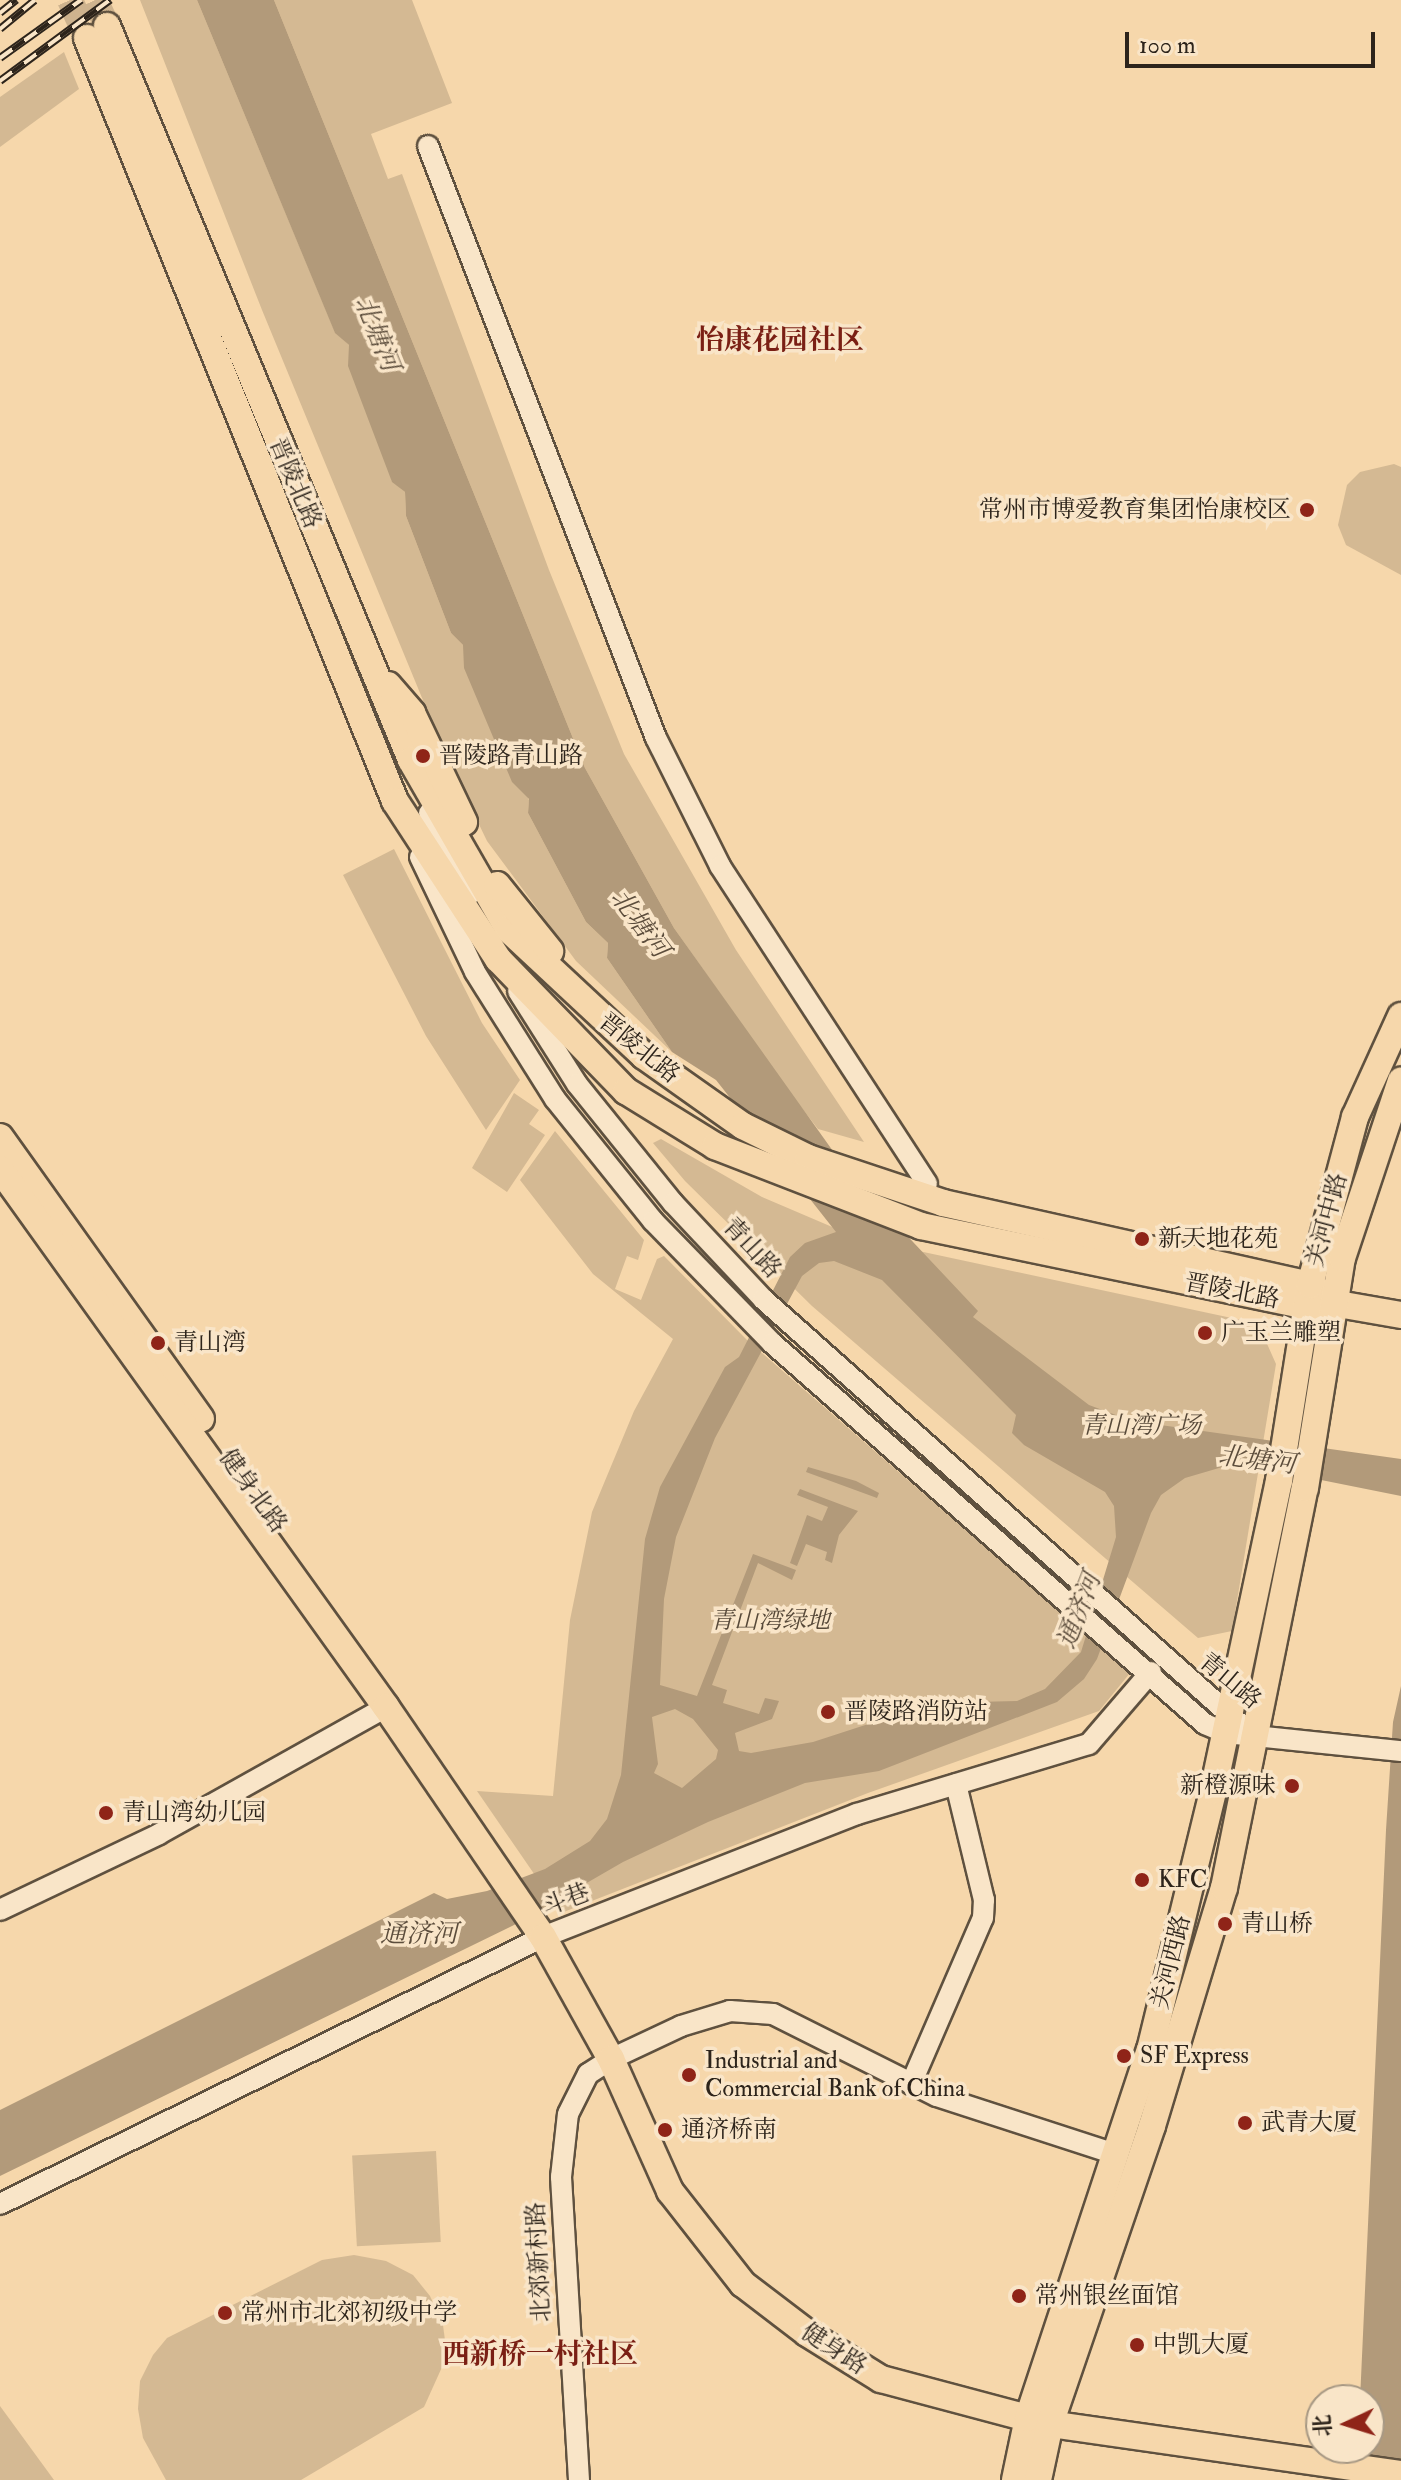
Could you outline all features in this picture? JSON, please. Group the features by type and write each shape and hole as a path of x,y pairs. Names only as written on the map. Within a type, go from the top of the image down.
{"main road":[{"name":"晋陵北路","path":"1308,1295 921,1226 778,1173 715,1146 626,1091 498,959 395,801 97,32 411,760 508,929 644,1056 743,1126 861,1168 943,1203 1201,1260 1338,1304"},
{"path":"371,664 412,713 494,881 557,959 647,1044 726,1099 861,1168 1151,1233 1201,1260"},
{"name":"关河中路","path":"1279,1481 1308,1295 1355,1117 1401,1016"},
{"name":"关河中路","path":"1305,1488 1338,1304 1342,1258 1401,1081"},
{"name":"健身北路","path":"0,1137 403,1700 493,1849"},
{"name":"健身北路","path":"0,1169 386,1707 493,1849"},
{"path":"1338,1304 1401,1315"},
{"name":"关河西路","path":"1038,2480 1042,2413 1116,2154 1150,2050 1227,1724 1279,1481"},
{"name":"关河西路","path":"1015,2480 1152,2126 1224,1888 1305,1488"},
{"name":"健身路","path":"493,1849 549,1934 617,2056 670,2191 743,2284 881,2379 1042,2413 1305,2450"},
{"path":"1367,2464 1401,2474"}],"street":[{"path":"428,146 656,738 720,866 927,1183"},
{"name":"青山路","path":"411,760 431,818 498,959 577,1084 673,1203 763,1299 1090,1606 1227,1724 1255,1736"},
{"name":"青山路","path":"395,801 475,972 555,1099 653,1221 772,1343 1090,1606"},
{"name":"青山路","path":"1122,1635 1151,1672 1205,1724 1227,1724"},
{"name":"斗巷","path":"0,2204 549,1934 857,1814 1089,1744 1151,1672"},
{"path":"0,1910 159,1834 386,1707"},
{"path":"1255,1736 1401,1751"},
{"path":"911,2084 983,1918 984,1900 956,1784"},
{"name":"北郊新村路","path":"579,2480 561,2177 568,2114 588,2074 617,2056 681,2026 730,2011 773,2014 911,2084 1116,2154"}],"green space":[{"path":"140,0 197,0 335,332 349,345 392,481 405,492 406,516 451,633 463,645 529,800 528,813 586,922 608,943 607,958 672,1052 576,961 487,841 446,756 262,310"},
{"path":"274,0 412,0 452,103 371,134 388,179 402,174 549,570 624,754 736,950 864,1142 818,1129 791,1094 674,928 585,768"},
{"path":"64,52 79,89 0,147 0,97"},
{"path":"1394,464 1401,467 1401,575 1346,545 1338,525 1347,485 1360,472"},
{"path":"394,849 482,1023 520,1080 486,1130 426,1036 343,875"},
{"path":"514,1093 539,1110 529,1124 545,1135 507,1192 472,1168"},
{"name":"青山湾绿地","path":"555,1131 644,1240 638,1260 627,1256 615,1289 641,1300 657,1259 664,1256 747,1340 1130,1673 1099,1711 868,1793 561,1913 477,1791 553,1796 570,1620 592,1512 634,1411 673,1339 593,1274 520,1180"},
{"name":"青山湾广场","path":"661,1139 762,1197 858,1238 1241,1320 1264,1337 1276,1364 1232,1631 1198,1638 812,1306 685,1181 653,1143"},
{"path":"436,2151 441,2242 357,2246 352,2155"},
{"path":"354,2255 386,2261 413,2275 430,2296 443,2325 447,2356 424,2407 301,2480 166,2480 143,2438 138,2409 140,2381 153,2355 167,2338 322,2260"},
{"path":"0,2406 54,2480 0,2480"}],"water":[{"path":"197,0 274,0 585,768 674,928 850,1175 978,1311 973,1317 1089,1405 1132,1421 1401,1459 1401,1496 1236,1463 1185,1478 1161,1495 1151,1513 1097,1659 1084,1679 1057,1702 879,1771 805,1783 708,1822 623,1862 514,1925 0,2176 0,2110 434,1893 447,1899 487,1891 545,1869 590,1841 607,1819 621,1775 645,1539 660,1487 725,1367 739,1357 790,1257 805,1243 836,1232 716,1080 672,1052 607,958 608,943 586,922 528,813 529,799 512,782 464,668 463,645 451,633 406,516 405,492 392,482 348,366 349,345 335,333","holes":["834,1261 882,1280 1016,1415 1012,1433 1024,1445 1105,1492 1114,1506 1116,1537 1081,1652 1045,1689 1017,1701 933,1703 813,1742 751,1753 739,1751 735,1733 772,1719 779,1701 765,1698 759,1714 723,1703 727,1690 712,1685 758,1563 792,1580 796,1570 753,1554 697,1696 660,1685 664,1599 676,1537 715,1438 802,1276 819,1263","675,1709 693,1719 718,1750 716,1759 682,1788 654,1773 658,1764 652,1717"]},
{"path":"808,1467 856,1481 879,1493 877,1498 806,1472"},
{"path":"800,1489 858,1511 839,1535 832,1563 825,1560 827,1552 806,1544 797,1566 790,1563 807,1515 822,1521 828,1507 797,1495"},
{"path":"1401,1686 1401,2480 1355,2480 1356,2464 1385,2464 1385,2384 1361,2384 1393,1722"}],"tunnel":[{"path":"70,0 87,38"},
{"path":"95,0 107,26"}],"railway":[{"path":"0,13 16,0"},
{"path":"0,29 35,0"},
{"path":"0,58 81,0"},
{"path":"0,81 110,0"}],"place":[{"name":"常州市博爱教育集团怡康校区","path":"1307,510"},
{"name":"晋陵路青山路","path":"423,756"},
{"name":"新天地花苑","path":"1142,1239"},
{"name":"广玉兰雕塑","path":"1205,1333"},
{"name":"青山湾","path":"158,1343"},
{"name":"晋陵路消防站","path":"828,1712"},
{"name":"新橙源味","path":"1292,1786"},
{"name":"青山湾幼儿园","path":"106,1813"},
{"name":"KFC","path":"1142,1880"},
{"name":"青山桥","path":"1225,1924"},
{"name":"SF Express","path":"1124,2056"},
{"name":"Industrial and Commercial Bank of China","path":"689,2075"},
{"name":"武青大厦","path":"1245,2123"},
{"name":"通济桥南","path":"665,2130"},
{"name":"常州银丝面馆","path":"1019,2296"},
{"name":"常州市北郊初级中学","path":"225,2313"},
{"name":"中凯大厦","path":"1137,2345"}],"district":[{"name":"怡康花园社区","path":"780,341"},
{"name":"西新桥一村社区","path":"540,2355"}],"water label":[{"name":"北塘河","path":"376,334"},
{"name":"北塘河","path":"639,924"},
{"name":"北塘河","path":"1257,1461"},
{"name":"通济河","path":"1080,1611"},
{"name":"通济河","path":"419,1935"}]}
